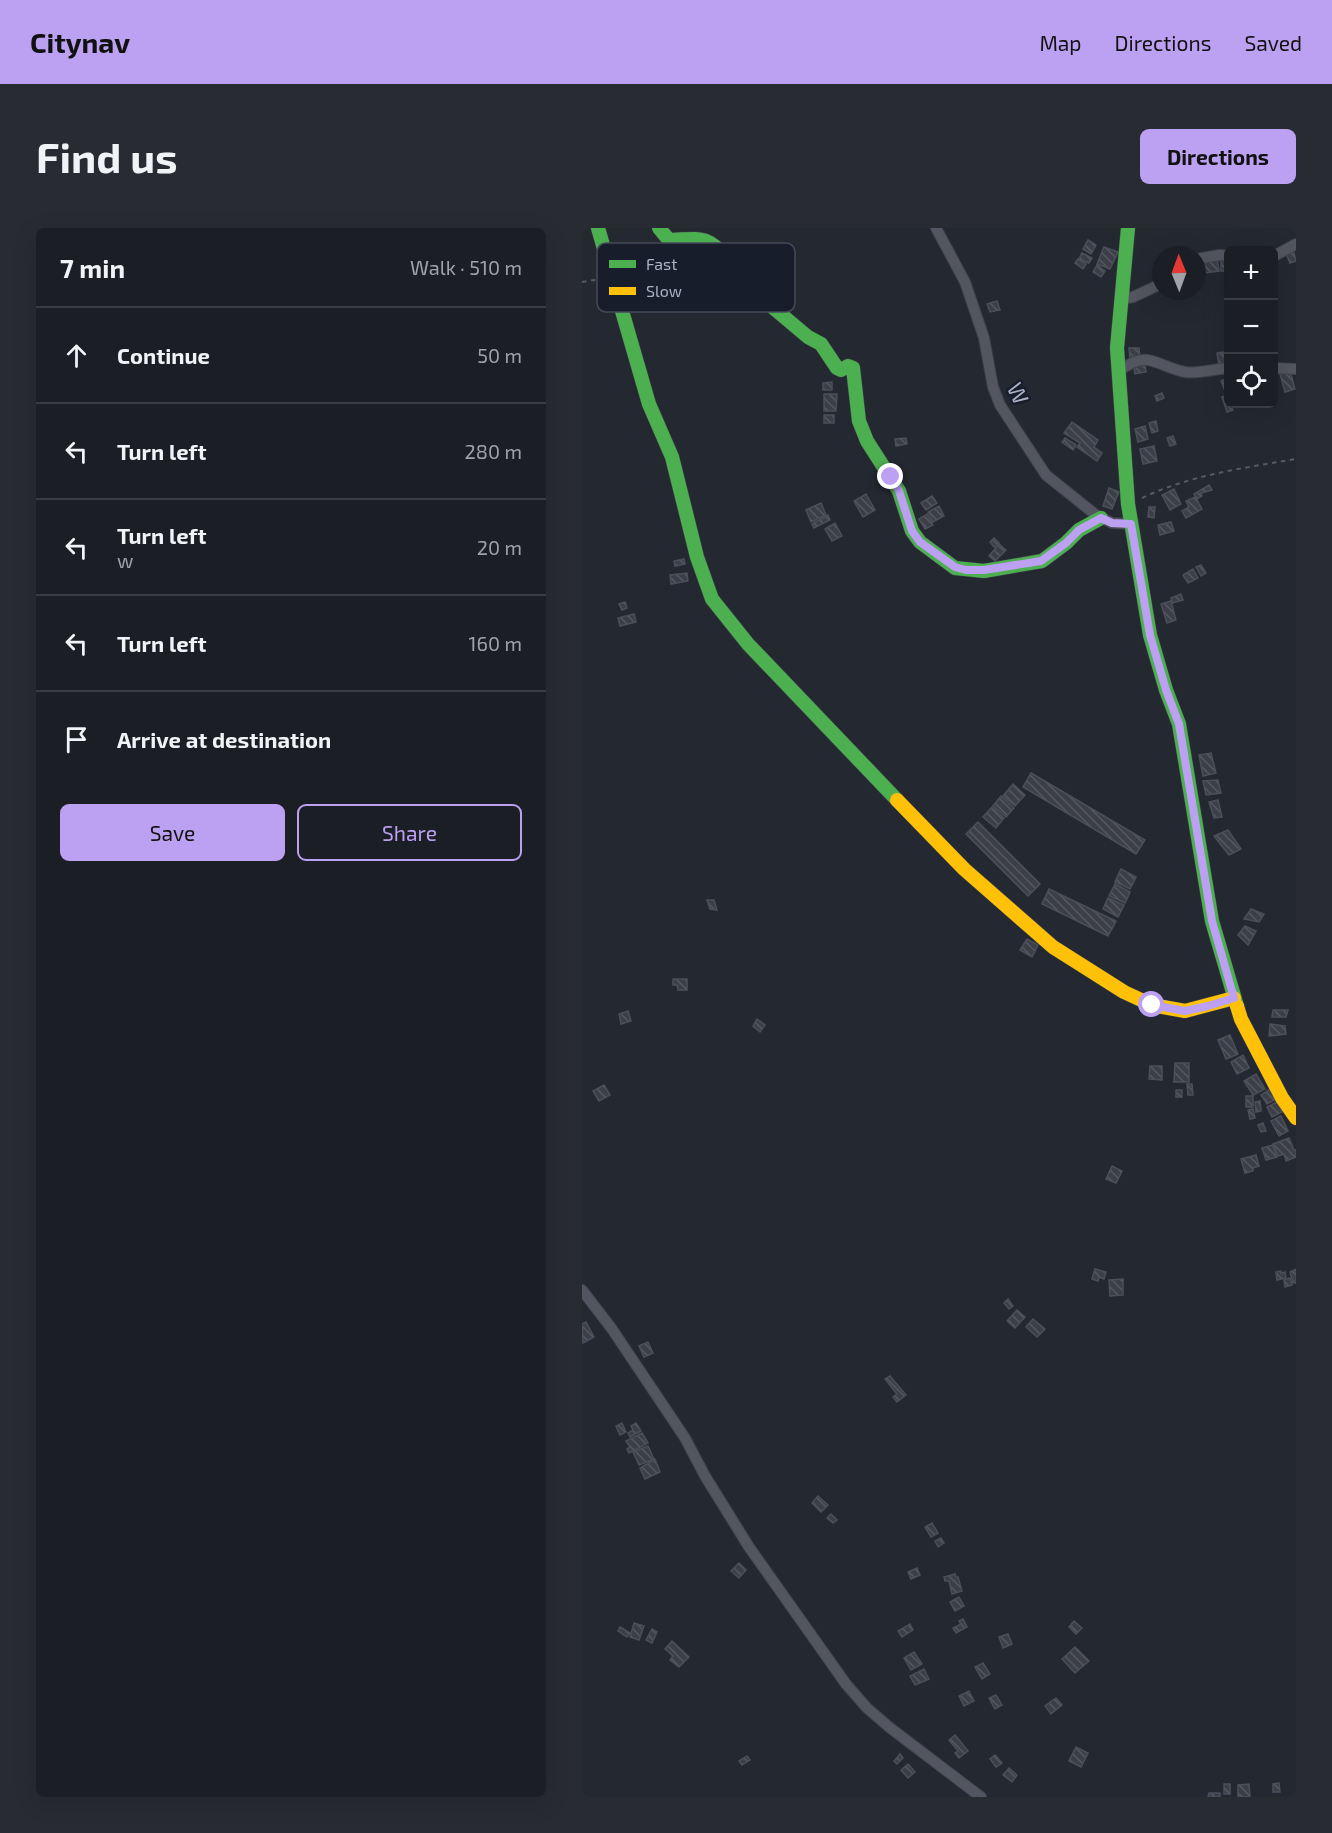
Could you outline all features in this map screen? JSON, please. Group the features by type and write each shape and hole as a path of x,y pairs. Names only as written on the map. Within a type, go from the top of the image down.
{"street":[{"path":"598,228 602,243"},
{"path":"659,228 669,240 705,239 712,243"},
{"name":"W","path":"936,228 965,282 984,338 993,387 1000,405 1046,475 1101,518 1112,523 1131,524"},
{"path":"1128,228 1117,348 1128,504 1150,635 1166,690 1179,724 1212,921 1234,998 1241,1019 1282,1098 1296,1118"},
{"path":"1278,254 1296,244"},
{"path":"1206,257 1224,256"},
{"path":"1121,299 1133,297 1152,288"},
{"path":"621,312 649,404 672,458 697,557 712,599 748,644 964,869 1053,947 1124,992 1152,1005 1185,1011 1234,998"},
{"path":"778,312 808,337 821,344 837,368 841,370 848,366 853,368 859,421 867,441 899,491 912,531 920,542 955,567 984,570 1041,561 1066,543 1079,530 1101,518"},
{"path":"1119,372 1131,362 1146,359 1187,372 1224,368"},
{"path":"1278,368 1296,369"},
{"path":"582,1290 612,1329 684,1437 749,1547 846,1684 867,1708 981,1797"}],"path":[{"path":"582,282 597,280"},
{"path":"1128,504 1164,487 1204,476 1296,459"}],"building":[{"path":"1088,240 1096,245 1091,254 1083,249"},
{"path":"1104,247 1118,252 1110,269 1097,264"},
{"path":"1293,248 1296,261 1290,263 1285,251"},
{"path":"1082,253 1092,258 1089,263 1079,259"},
{"path":"1221,256 1224,257 1224,271 1221,271"},
{"path":"1217,257 1219,271 1206,273 1206,259"},
{"path":"1078,259 1086,264 1083,269 1075,263"},
{"path":"1097,265 1105,271 1101,277 1093,272"},
{"path":"997,301 1000,310 990,312 987,304"},
{"path":"1129,348 1139,348 1140,359 1130,360"},
{"path":"1223,352 1224,364 1219,365 1217,353"},
{"path":"1144,361 1146,372 1135,374 1133,363"},
{"path":"1290,371 1295,389 1285,392 1280,374"},
{"path":"832,382 832,390 823,390 823,383"},
{"path":"1162,393 1164,398 1157,401 1155,396"},
{"path":"824,394 837,394 836,411 824,411"},
{"path":"824,415 834,415 834,423 824,423"},
{"path":"1156,421 1158,431 1152,433 1149,423"},
{"path":"1072,422 1098,440 1094,447 1102,453 1097,461 1077,447 1080,443 1064,433"},
{"path":"1145,426 1148,439 1138,442 1135,429"},
{"path":"1173,436 1176,444 1170,446 1167,438"},
{"path":"906,438 907,444 896,446 895,439"},
{"path":"1065,438 1076,445 1073,450 1062,442"},
{"path":"1154,446 1157,461 1143,464 1140,449"},
{"path":"1209,485 1212,490 1201,493 1202,496 1197,499 1194,494"},
{"path":"1109,488 1119,492 1112,509 1103,506"},
{"path":"1174,489 1181,504 1170,510 1162,495"},
{"path":"866,494 875,510 863,517 854,501"},
{"path":"932,496 937,503 926,510 921,503"},
{"path":"1195,497 1202,509 1186,518 1182,511 1189,507 1186,501"},
{"path":"821,503 826,515 811,522 806,510"},
{"path":"939,506 944,516 933,522 928,512"},
{"path":"1149,507 1155,507 1154,518 1148,517"},
{"path":"927,514 933,525 925,529 919,519"},
{"path":"828,515 830,520 814,528 812,524"},
{"path":"1171,522 1174,531 1160,535 1158,525"},
{"path":"835,523 842,536 832,541 825,529"},
{"path":"994,538 999,543 994,547 990,542"},
{"path":"999,544 1006,550 995,561 989,556"},
{"path":"684,559 685,564 675,566 674,561"},
{"path":"1201,565 1206,573 1201,576 1196,567"},
{"path":"1193,569 1198,578 1188,583 1183,575"},
{"path":"687,573 688,581 671,584 670,575"},
{"path":"1181,594 1183,600 1172,603 1171,598"},
{"path":"1171,601 1176,620 1167,623 1161,604"},
{"path":"625,602 627,608 622,610 619,604"},
{"path":"634,614 636,622 620,626 618,618"},
{"path":"1211,753 1216,773 1203,776 1199,755"},
{"path":"1031,773 1145,840 1136,854 1023,787"},
{"path":"1218,780 1221,793 1206,795 1203,781"},
{"path":"1013,784 1025,795 1015,806 1003,796"},
{"path":"1001,796 1014,808 1006,817 993,806"},
{"path":"1218,800 1222,817 1214,818 1209,802"},
{"path":"992,807 1004,818 996,828 983,817"},
{"path":"978,822 1040,884 1028,896 966,834"},
{"path":"1228,830 1241,849 1229,855 1214,836"},
{"path":"1121,869 1136,877 1130,889 1115,882"},
{"path":"1115,884 1130,892 1125,903 1109,896"},
{"path":"1049,889 1116,921 1108,936 1042,904"},
{"path":"1108,898 1124,905 1118,917 1103,909"},
{"path":"707,900 714,900 717,910 710,909"},
{"path":"1251,909 1264,914 1259,922 1244,919"},
{"path":"1245,926 1256,931 1248,945 1238,935"},
{"path":"1027,939 1038,945 1032,957 1020,950"},
{"path":"673,979 687,979 687,990 678,990 677,985 673,985"},
{"path":"1273,1010 1288,1010 1286,1017 1272,1017"},
{"path":"628,1011 631,1021 621,1024 619,1014"},
{"path":"757,1019 765,1025 760,1032 753,1026"},
{"path":"1270,1024 1285,1026 1286,1034 1269,1036"},
{"path":"1230,1035 1238,1054 1226,1059 1218,1040"},
{"path":"1243,1055 1249,1068 1237,1074 1231,1062"},
{"path":"1175,1063 1189,1063 1189,1082 1174,1082"},
{"path":"1150,1066 1162,1066 1162,1080 1149,1079"},
{"path":"1256,1074 1265,1089 1253,1095 1244,1081"},
{"path":"1187,1084 1192,1084 1193,1095 1188,1095"},
{"path":"604,1085 610,1095 599,1101 593,1091"},
{"path":"1270,1089 1276,1099 1267,1104 1261,1095"},
{"path":"1176,1090 1182,1090 1182,1097 1176,1097"},
{"path":"1246,1096 1253,1096 1253,1107 1246,1107"},
{"path":"1260,1101 1261,1111 1256,1112 1255,1102"},
{"path":"1277,1102 1282,1112 1272,1117 1267,1107"},
{"path":"1253,1109 1255,1118 1250,1119 1248,1110"},
{"path":"1281,1116 1288,1131 1279,1136 1271,1121"},
{"path":"1263,1123 1266,1131 1261,1132 1258,1125"},
{"path":"1289,1138 1296,1150 1296,1157 1286,1161 1284,1154 1278,1156 1273,1144"},
{"path":"1273,1145 1277,1157 1266,1160 1262,1148"},
{"path":"1256,1155 1259,1166 1245,1173 1241,1159"},
{"path":"1112,1166 1122,1171 1116,1183 1106,1179"},
{"path":"1095,1269 1106,1272 1104,1279 1099,1277 1098,1281 1092,1279"},
{"path":"1296,1269 1296,1283 1293,1283 1290,1272"},
{"path":"1281,1271 1281,1273 1285,1272 1286,1278 1277,1280 1276,1272"},
{"path":"1290,1278 1292,1285 1285,1287 1284,1280"},
{"path":"1123,1279 1123,1295 1110,1296 1109,1280"},
{"path":"1008,1299 1013,1306 1009,1309 1004,1303"},
{"path":"1017,1310 1025,1317 1015,1328 1007,1321"},
{"path":"1033,1319 1045,1329 1037,1337 1026,1327"},
{"path":"586,1322 594,1337 583,1343 582,1324"},
{"path":"648,1342 653,1353 644,1357 639,1346"},
{"path":"890,1376 906,1395 897,1402 893,1397 897,1394 885,1379"},
{"path":"622,1423 626,1432 620,1435 616,1426"},
{"path":"636,1423 641,1431 630,1437 628,1433 633,1430 631,1426"},
{"path":"642,1433 648,1443 629,1453 627,1449 630,1447 626,1441"},
{"path":"648,1446 654,1459 639,1465 633,1452"},
{"path":"655,1459 660,1472 645,1479 640,1468"},
{"path":"818,1496 828,1505 821,1512 812,1503"},
{"path":"831,1514 837,1520 833,1523 827,1518"},
{"path":"932,1523 938,1533 931,1537 925,1527"},
{"path":"941,1538 944,1543 938,1547 935,1541"},
{"path":"739,1563 746,1570 739,1578 731,1571"},
{"path":"917,1568 920,1575 911,1579 908,1572"},
{"path":"955,1574 962,1591 952,1594 949,1581 945,1581 944,1577"},
{"path":"959,1597 964,1606 955,1611 950,1602"},
{"path":"963,1619 967,1627 956,1633 953,1628 961,1624 959,1621"},
{"path":"1074,1621 1082,1628 1076,1634 1069,1627"},
{"path":"634,1623 644,1626 639,1640 630,1637"},
{"path":"910,1624 913,1630 902,1637 898,1631"},
{"path":"620,1627 630,1633 627,1637 618,1631"},
{"path":"652,1629 657,1632 652,1643 646,1640"},
{"path":"1008,1634 1012,1644 1003,1648 999,1637"},
{"path":"672,1641 689,1657 679,1667 670,1660 673,1656 665,1649"},
{"path":"1075,1647 1089,1661 1075,1673 1062,1659"},
{"path":"914,1652 922,1664 911,1670 904,1658"},
{"path":"983,1663 990,1674 982,1679 975,1667"},
{"path":"924,1669 929,1679 915,1685 910,1676"},
{"path":"969,1691 974,1701 964,1706 959,1696"},
{"path":"996,1695 1002,1705 995,1709 989,1698"},
{"path":"1056,1698 1062,1705 1051,1714 1045,1706"},
{"path":"955,1735 968,1751 959,1758 955,1753 958,1751 949,1740"},
{"path":"1076,1747 1088,1753 1081,1767 1069,1761"},
{"path":"900,1754 903,1758 897,1764 894,1761"},
{"path":"995,1755 1002,1763 996,1767 990,1759"},
{"path":"747,1756 750,1760 742,1765 739,1761"},
{"path":"908,1764 915,1772 908,1778 901,1770"},
{"path":"1009,1768 1017,1775 1012,1782 1003,1775"},
{"path":"1279,1783 1280,1792 1273,1792 1273,1784"},
{"path":"1224,1784 1230,1784 1230,1794 1224,1794"},
{"path":"1249,1784 1250,1797 1238,1797 1238,1785"},
{"path":"1209,1793 1220,1793 1220,1797 1208,1797"}],"traffic: fast":[{"path":"598,228 602,243"},
{"path":"659,228 669,240 695,239 710,243"},
{"path":"1128,228 1117,348 1128,504 1150,635 1166,690 1179,724 1212,921 1237,1006"},
{"path":"622,312 649,404 672,457 697,557 712,599 748,644 897,800"},
{"path":"778,312 808,337 821,344 837,368 841,370 848,366 853,368 859,421 867,441 899,491 912,531 920,542 955,568 984,571 1042,561 1079,530 1101,518"}],"traffic: slow":[{"path":"897,800 964,869 1053,947 1124,992 1152,1005 1185,1011 1234,998"},
{"path":"1237,1006 1241,1019 1282,1098 1296,1118"}],"route":[{"path":"891,477 899,491 912,531 920,542 955,567 966,570 984,570 1041,561 1066,543 1079,530 1101,518 1112,523 1131,524 1150,635 1166,690 1179,724 1212,921 1234,998 1185,1011 1152,1005"}]}
